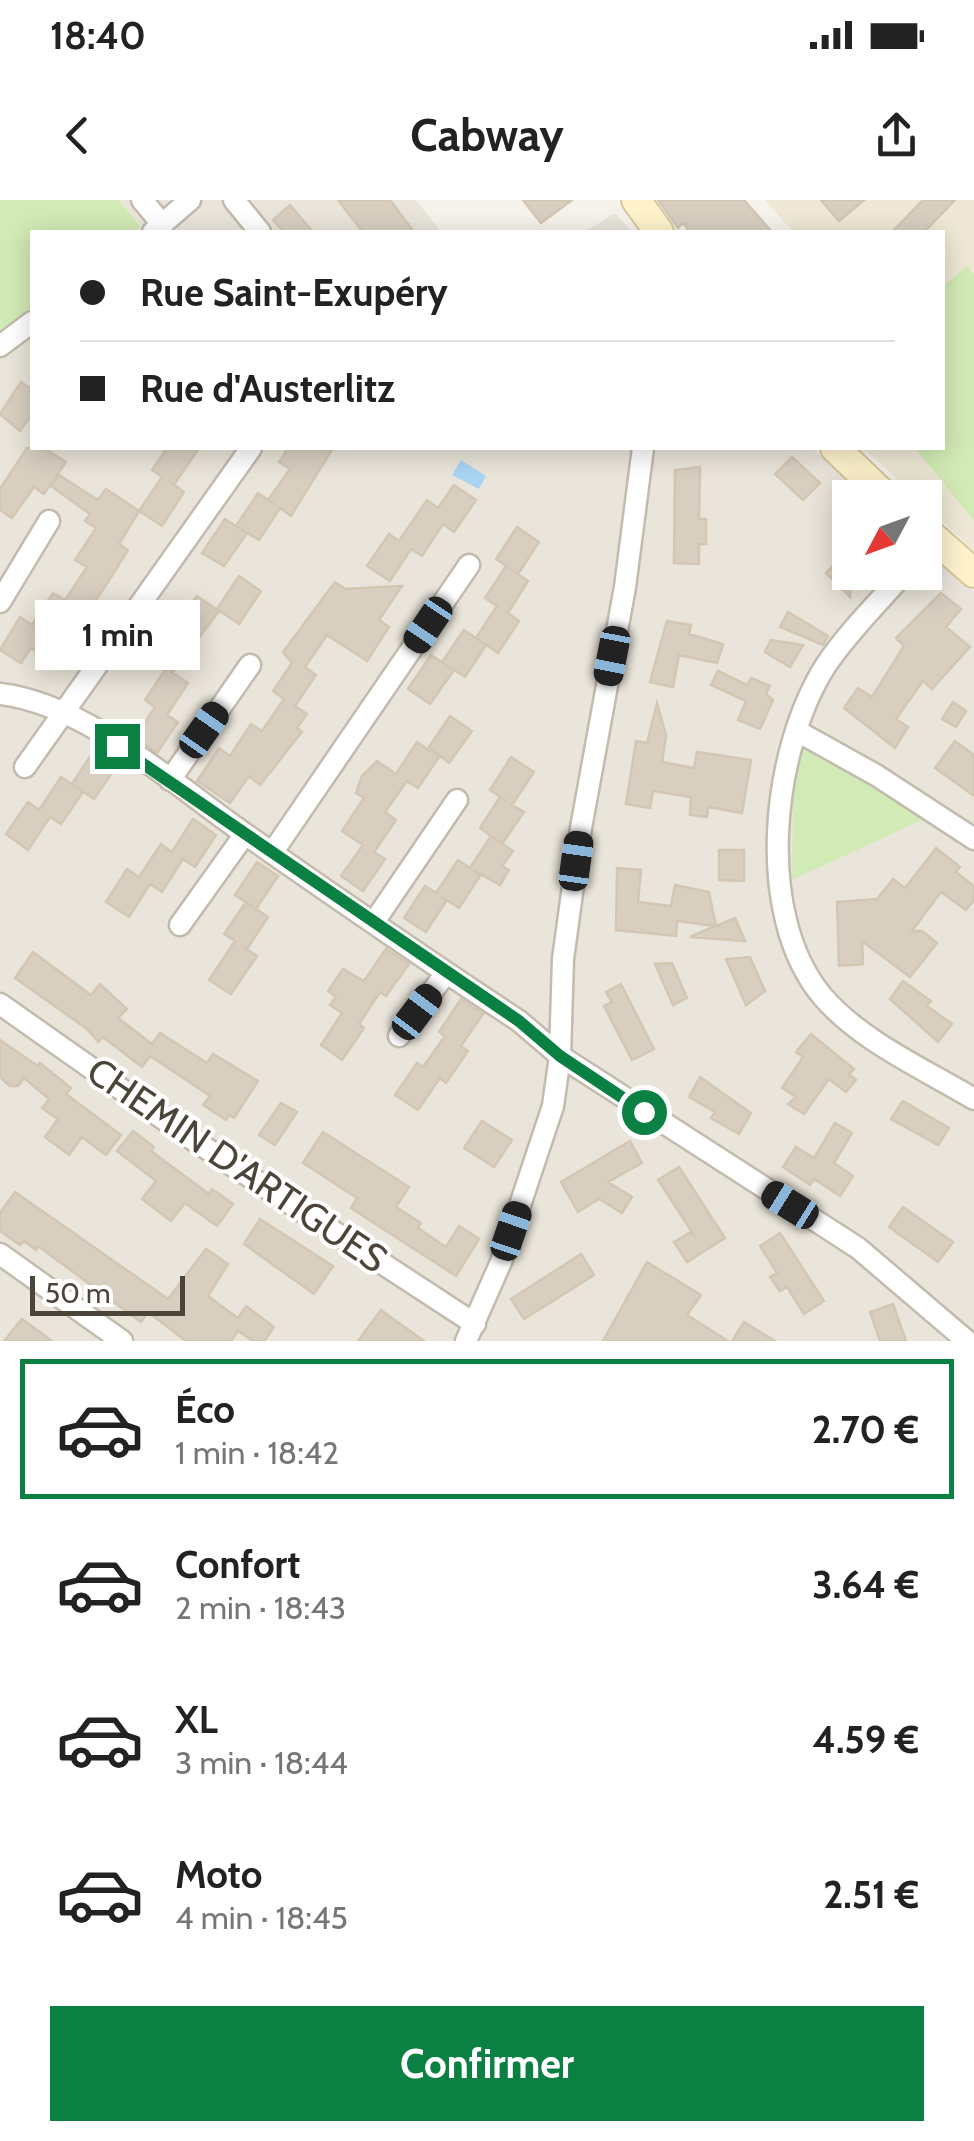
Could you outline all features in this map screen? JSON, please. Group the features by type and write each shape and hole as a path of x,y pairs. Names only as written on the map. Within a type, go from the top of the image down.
{"main road":[{"path":"636,200 658,230"},
{"path":"836,450 868,480"},
{"path":"942,550 974,573"}],"street":[{"path":"142,200 158,229 190,200"},
{"path":"234,200 258,230"},
{"path":"0,346 30,324"},
{"path":"25,767 249,450"},
{"path":"470,1332 501,1262 552,1106 560,1056 563,959 578,847 625,586 644,450"},
{"path":"0,602 49,521"},
{"path":"272,853 469,566"},
{"path":"890,590 825,667 797,732 781,803 778,884 796,956 826,1000 866,1035 974,1099"},
{"path":"170,780 250,664"},
{"path":"0,694 33,698 64,711 170,780 519,1021 560,1056 858,1248 968,1341"},
{"path":"797,732 876,775 974,839"},
{"path":"374,922 456,800"},
{"path":"180,925 245,834"},
{"path":"399,1036 446,973"},
{"name":"CHEMIN D'ARTIGUES","path":"0,1004 470,1332"},
{"path":"0,1254 122,1341"}],"shaded area":[{"path":"119,200 416,200 439,230 136,230 141,226"},
{"path":"765,200 974,200 974,551 942,521 942,480 898,480 865,450 945,450 945,230 791,230"},
{"path":"615,213 630,230 588,230"},
{"path":"30,309 30,450 814,450 848,480 832,480 832,590 942,590 942,565 974,592 974,1341 0,1341 0,332"}],"green space":[{"path":"0,200 119,200 141,227 30,230 30,309 0,332"},
{"path":"967,266 974,275 974,521 917,450 945,450 945,284"},
{"path":"803,748 841,766 924,819 792,880 793,799"}],"water":[{"path":"461,460 486,476 479,489 452,475"}],"building":[{"path":"338,200 390,200 412,230 361,230"},
{"path":"523,200 572,200 541,223"},
{"path":"658,200 744,200 770,230 688,230 683,223 678,228"},
{"path":"821,200 864,200 839,221"},
{"path":"923,200 955,200 926,230 894,230"},
{"path":"290,205 311,230 282,230 273,220"},
{"path":"21,382 30,389 30,417 20,431 0,414"},
{"path":"27,448 47,450 66,462 44,494 34,487 12,518 0,510 0,489"},
{"path":"166,450 198,450 174,485 184,492 162,526 139,511 162,477 152,470"},
{"path":"287,450 332,450 291,516 280,508 259,540 236,526 258,493 268,500 290,469 279,462"},
{"path":"792,457 820,483 803,500 775,474"},
{"path":"700,467 699,519 706,519 706,544 699,544 699,564 674,563 675,470"},
{"path":"59,475 98,500 106,489 139,511 119,544 128,550 86,615 75,607 44,656 31,648 21,663 0,650 20,617 32,625 53,593 73,605 65,600 87,567 75,560 96,528 85,521 90,514 51,486"},
{"path":"454,485 476,500 454,532 443,524 422,556 411,549 390,581 367,566 389,534 399,541 427,500 438,508"},
{"path":"225,519 247,533 224,566 202,553"},
{"path":"517,527 539,542 518,574 496,559"},
{"path":"506,566 528,581 508,613 519,621 498,653 476,638 497,606 485,598"},
{"path":"239,576 261,591 239,624 217,609"},
{"path":"335,582 345,589 402,586 379,620 389,627 367,661 327,635 305,667 316,675 295,706 307,714 297,728 302,732 260,785 249,776 230,803 197,781 219,748 230,756 251,724 262,731 284,699 273,691 292,663 283,652"},
{"path":"941,593 961,609 946,627 970,647 932,689 923,681 896,719 908,727 895,748 844,708 858,688 872,697 904,646 896,638"},
{"path":"197,596 219,611 173,672 151,658"},
{"path":"788,612 828,636 823,645 780,627"},
{"path":"667,621 691,625 689,634 723,644 717,663 679,655 673,687 650,682"},
{"path":"464,630 486,645 465,677 442,662"},
{"path":"771,640 803,645 790,667 765,652"},
{"path":"431,655 454,670 430,704 408,689"},
{"path":"166,668 188,683 167,715 178,722 157,753 135,737 155,707 145,700"},
{"path":"718,671 747,685 751,678 770,686 766,694 773,700 760,729 738,720 746,701 711,685"},
{"path":"953,702 966,711 956,727 942,719"},
{"path":"657,703 666,735 662,762 694,768 697,752 751,760 742,813 708,807 707,817 690,815 691,797 653,791 650,808 626,804 636,741 647,743"},
{"path":"450,716 472,731 449,763 429,747"},
{"path":"955,741 974,755 974,796 935,768"},
{"path":"417,742 439,757 418,788 407,781 385,812 396,820 374,852 385,859 363,891 341,876 363,845 342,831 364,798 356,793 362,776 377,761 396,774"},
{"path":"93,752 116,767 94,799 72,784"},
{"path":"511,757 534,772 512,805 524,812 502,844 480,828 500,797 506,801 490,790"},
{"path":"61,777 83,792 61,824 50,817 28,850 6,834 28,802 39,810"},
{"path":"193,819 216,835 195,867 183,859 162,892 150,884 129,917 106,902 127,869 139,877 161,844 172,852"},
{"path":"491,836 513,851 502,866 509,870 500,885 473,870 480,876 459,908 447,900 426,932 404,918 425,886 436,893 458,860 470,868"},
{"path":"936,848 960,867 956,872 974,886 974,900 966,910 941,892 912,931 922,931 937,943 910,977 862,941 863,964 839,966 837,902 877,899 893,879 905,888"},
{"path":"719,850 744,850 744,881 719,880"},
{"path":"257,862 278,876 256,909 235,895"},
{"path":"617,868 641,870 638,902 671,906 675,885 709,892 716,926 735,918 745,941 690,937 715,926 677,921 676,936 616,930"},
{"path":"246,902 268,917 247,949 242,946 257,956 231,994 209,980 235,941 224,934"},
{"path":"386,949 409,964 386,996 380,992 359,1024 364,1028 342,1060 321,1045 342,1013 330,1005 336,997 328,991 343,969 364,981"},
{"path":"33,952 91,995 100,984 127,1009 118,1018 152,1044 160,1033 207,1063 213,1054 258,1081 234,1118 229,1115 226,1120 203,1105 210,1096 150,1056 142,1067 103,1037 98,1042 87,1029 15,978"},
{"path":"750,957 765,991 746,1005 726,959"},
{"path":"672,963 687,998 673,1005 655,964"},
{"path":"903,981 931,1001 927,1006 952,1024 938,1042 890,999"},
{"path":"621,984 654,1049 632,1060 604,1006 612,1002 606,992"},
{"path":"461,999 483,1014 461,1046 468,1051 446,1083 440,1078 418,1110 395,1095 417,1063 423,1067 445,1036 439,1032"},
{"path":"811,1034 854,1069 849,1074 856,1080 846,1092 829,1079 804,1114 788,1104 796,1097 782,1088 803,1057 796,1052"},
{"path":"0,1040 38,1066 40,1063 71,1088 66,1094 121,1135 106,1155 82,1137 69,1155 45,1137 58,1119 42,1108 49,1099 24,1078 18,1086 10,1086 0,1077"},
{"path":"700,1077 751,1113 739,1134 711,1118 715,1112 689,1097"},
{"path":"903,1101 949,1128 938,1145 891,1119"},
{"path":"281,1103 297,1112 275,1145 259,1135"},
{"path":"482,1121 512,1140 494,1167 464,1148"},
{"path":"835,1123 852,1133 834,1163 853,1176 840,1196 814,1179 810,1185 783,1167 796,1147 814,1158"},
{"path":"133,1131 154,1147 151,1151 209,1194 212,1189 233,1204 217,1226 185,1203 171,1221 142,1199 156,1181 117,1151"},
{"path":"323,1132 409,1187 396,1207 421,1223 418,1228 446,1247 459,1226 479,1239 456,1276 351,1208 357,1198 303,1163"},
{"path":"630,1141 642,1163 608,1182 632,1197 622,1213 599,1199 578,1212 561,1182"},
{"path":"679,1167 725,1238 687,1262 674,1242 689,1233 694,1235 658,1180"},
{"path":"15,1192 168,1299 206,1249 228,1264 208,1296 238,1318 246,1306 274,1327 264,1341 253,1341 238,1331 231,1341 186,1341 148,1312 141,1322 38,1246 36,1250 24,1241 20,1245 0,1231 0,1213"},
{"path":"903,1207 953,1242 938,1262 889,1227"},
{"path":"260,1219 333,1266 314,1294 244,1244"},
{"path":"780,1233 824,1301 804,1314 787,1287 780,1291 770,1277 777,1273 760,1246"},
{"path":"581,1254 594,1275 524,1319 511,1299"},
{"path":"647,1262 701,1295 687,1315 728,1341 603,1341"},
{"path":"893,1304 906,1341 880,1341 870,1312"},
{"path":"381,1310 424,1341 358,1341"},
{"path":"22,1319 52,1341 4,1341"},
{"path":"744,1322 775,1341 732,1341"}],"route":[{"path":"117,746 519,1021 560,1056 644,1112"}]}
